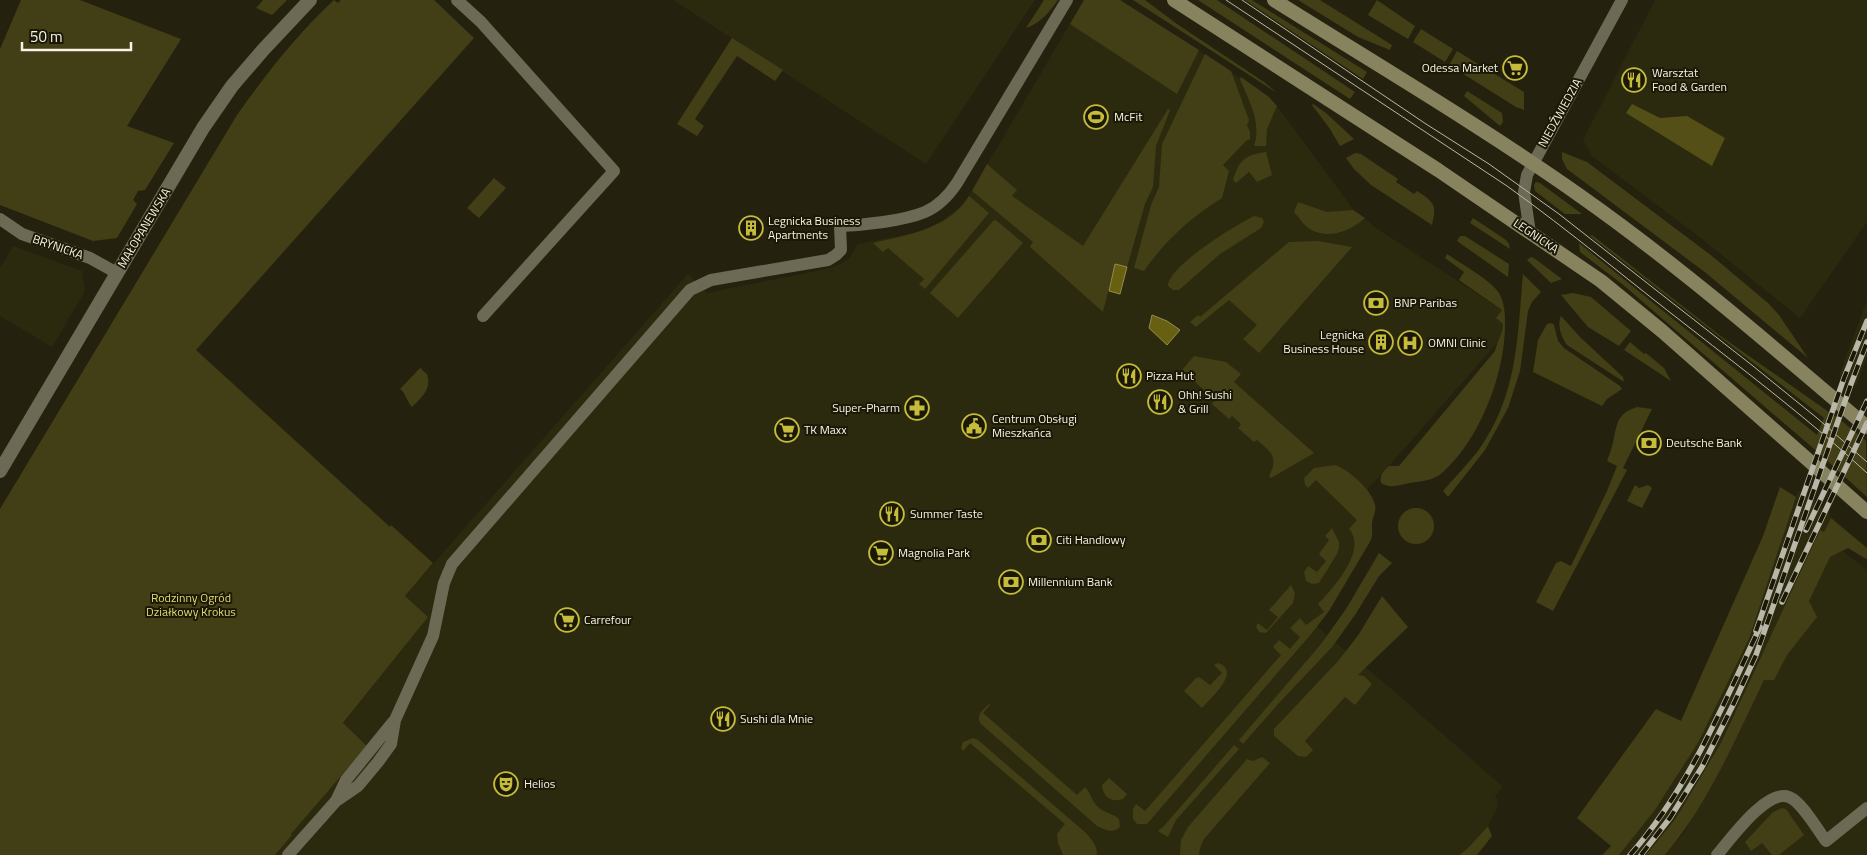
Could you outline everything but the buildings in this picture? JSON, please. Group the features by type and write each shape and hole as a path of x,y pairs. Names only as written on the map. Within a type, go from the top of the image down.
{"main road":[{"name":"LEGNICKA","path":"1174,0 1438,170 1601,281 1655,325 1867,512"},
{"path":"1274,0 1532,163 1635,236 1699,286 1867,427"}],"street":[{"name":"MAŁOPANEWSKA","path":"0,471 203,128 232,86 262,50 310,0"},
{"path":"457,0 481,22 614,171 483,316"},
{"path":"288,855 336,801 358,786 391,744 395,720 433,636 444,583 452,564 690,290 711,280 828,260 841,250 840,226 869,224 915,215 926,212 940,203 957,184 1067,0"},
{"name":"NIEDŹWIEDZIA","path":"1530,233 1524,192 1526,175 1622,0"},
{"name":"BRYNICKA","path":"0,219 22,234 90,258 117,273"},
{"path":"1717,855 1757,810 1774,797 1788,796 1797,802 1826,841 1867,808"}],"shaded area":[{"path":"673,0 1035,0 926,164"},
{"path":"1084,0 1120,0 1260,91 1277,106 1353,209 1376,228 1505,312 1505,334 1365,491 1372,520 1371,532 1316,626 1503,787 1495,796 1498,802 1496,811 1488,826 1468,848 1459,855 273,855 367,746 343,724 428,617 405,596 688,274 707,293 827,269 839,265 850,258 858,244 919,232 942,221 962,205 970,194"},
{"path":"1655,0 1867,0 1867,222 1800,318 1702,239 1592,156 1583,140"},
{"path":"1632,104 1660,118 1687,116 1725,138 1712,166 1626,113"},
{"path":"13,246 82,271 85,291 52,347 0,316 0,268"},
{"path":"1115,264 1127,267 1120,294 1109,291"},
{"path":"1867,300 1867,357 1856,386 1847,383 1848,379 1839,376"},
{"path":"1152,315 1167,321 1180,330 1167,345 1149,328"},
{"path":"1798,491 1808,494 1807,497 1815,500 1815,503 1831,514 1831,518 1824,532 1820,530 1721,743 1676,818 1646,855 1619,855 1655,810 1698,743 1749,639"},
{"path":"1836,546 1867,570 1867,855 1665,855 1685,832 1788,627"}],"green space":[{"path":"21,0 80,0 181,39 127,126 174,143 145,190 138,191 133,200 137,204 117,238 93,241 0,205 0,49"},
{"path":"263,0 287,0 272,15 256,8"},
{"name":"Rodzinny Ogród Działkowy Krokus","path":"334,0 338,3 341,0 434,0 474,38 196,350 390,527 391,525 433,563 405,596 428,617 343,723 367,746 275,855 0,855 0,509 237,115 283,54"},
{"path":"1044,0 1058,0 1040,20 1026,28"},
{"path":"1084,0 1120,0 1199,50 1177,94 1070,24"},
{"path":"1133,0 1145,0 1177,24 1264,82 1277,93"},
{"path":"1198,0 1217,0 1355,92 1350,99"},
{"path":"1245,0 1252,0 1367,72 1363,79"},
{"path":"1298,0 1320,0 1392,45 1390,50 1358,37"},
{"path":"1377,0 1415,26 1408,39 1368,15"},
{"path":"1421,29 1453,49 1445,62 1413,42"},
{"path":"732,38 783,70 775,81 737,56 695,119 704,126 697,136 677,124"},
{"path":"1457,51 1524,92 1524,110 1516,107 1449,65"},
{"path":"1205,54 1231,71 1249,120 1247,125 1250,139 1223,165 1229,171 1222,198 1179,231 1144,271 1134,268 1151,205 1159,187 1162,144"},
{"path":"1241,77 1269,97 1277,106 1267,129 1266,146 1254,146 1256,137 1255,120 1240,79"},
{"path":"1467,91 1502,113 1503,122 1500,126 1464,96"},
{"path":"1313,104 1326,113 1354,139 1340,146"},
{"path":"1168,109 1170,110 1156,146 1153,187 1145,204 1127,267 1115,264 1103,312 1030,247 1033,242 972,191 987,164 1017,190 1012,196 1083,246"},
{"path":"1266,152 1272,175 1257,182 1249,172 1236,183 1233,180 1244,160 1253,155"},
{"path":"1562,152 1587,162 1712,256 1768,303 1779,315 1808,358 1706,273 1567,169 1562,159"},
{"path":"1355,153 1361,154 1398,179 1396,182 1414,194 1417,191 1431,201 1434,208 1432,225 1371,185 1354,169 1346,158"},
{"path":"494,178 506,188 479,218 467,208"},
{"path":"1536,182 1582,214 1565,214 1535,191 1534,185"},
{"path":"969,196 989,213 925,289 919,284 924,279 888,248 883,252 873,243 913,233 939,223 961,207"},
{"path":"1298,202 1327,212 1353,210 1365,218 1345,231 1329,234 1322,233 1314,231 1303,224 1294,212"},
{"path":"1254,216 1262,218 1264,222 1261,228 1220,254 1179,290 1173,290 1168,286 1171,278 1190,257"},
{"path":"1473,218 1506,240 1510,249 1470,223"},
{"path":"994,220 1023,243 958,318 930,293"},
{"path":"1592,235 1722,337 1843,422 1866,441 1867,497 1813,448 1622,284 1580,252 1579,243 1817,435 1824,418 1590,236"},
{"path":"1460,236 1465,236 1509,264 1508,277 1457,241"},
{"path":"1318,241 1352,247 1259,353 1243,339 1257,325 1229,300 1196,327 1190,322 1198,315 1200,317 1289,242"},
{"path":"1447,254 1495,288 1503,303 1505,318 1504,341 1496,383 1479,424 1468,443 1442,473 1427,480 1388,486 1381,483 1381,475 1389,466 1399,466 1495,351 1502,331 1503,324 1496,318 1502,310 1459,280 1464,272 1445,258"},
{"path":"1531,257 1562,279 1551,283 1527,260"},
{"path":"1523,274 1541,292 1532,302 1528,311 1520,371 1508,408 1485,450 1448,497 1443,491 1478,451 1501,409 1508,387 1517,344"},
{"path":"1573,293 1591,297 1631,331 1619,346 1588,327 1561,295"},
{"path":"1561,316 1580,337 1623,377 1624,382 1567,345 1560,331 1559,323"},
{"path":"1552,323 1558,341 1564,348 1622,389 1607,399 1602,406 1533,372 1538,340 1547,324"},
{"path":"1630,342 1664,368 1671,381 1624,350"},
{"path":"1194,356 1226,362 1241,374 1234,382 1314,453 1271,478 1269,476 1273,459 1270,452 1257,440 1254,442 1238,428 1241,424 1232,416 1229,419 1212,404 1215,400 1182,370"},
{"path":"420,368 427,374 428,384 425,392 412,407 400,389"},
{"path":"1637,407 1652,409 1623,468 1627,470 1553,611 1536,602 1556,563 1561,561 1571,566 1617,466 1607,461 1618,422 1626,412"},
{"path":"1335,465 1359,481 1373,499 1375,510 1371,540 1329,611 1312,633 1147,824 1137,824 1133,819 1133,809 1136,804 1145,811 1281,655 1273,647 1279,640 1290,649 1300,637 1290,628 1300,618 1306,625 1324,612 1318,604 1339,579 1351,558 1354,538 1349,529 1357,520 1316,480 1308,488 1305,485 1304,478 1314,468"},
{"path":"1635,485 1639,488 1648,485 1652,488 1642,508 1627,501"},
{"path":"1780,487 1796,497 1749,639 1698,743 1655,810 1619,855 1602,855 1611,846 1577,818 1656,709 1681,721 1763,536"},
{"path":"1416,508 1423,509 1429,513 1433,519 1433,533 1429,539 1423,543 1416,544 1409,543 1403,539 1399,533 1398,526 1399,519 1403,513 1409,509"},
{"path":"1831,518 1867,548 1867,558 1848,548 1830,557 1809,601 1817,617 1787,655 1774,680 1764,680 1720,771 1695,815 1665,855 1646,855 1676,818 1721,743 1820,530 1824,532"},
{"path":"1332,528 1339,542 1337,554 1319,583 1312,584 1306,581 1304,572 1308,566 1317,572 1326,561 1319,554 1329,540 1325,536"},
{"path":"1379,553 1392,563 1379,576 1355,615 1332,647 1243,744 1239,740 1321,644 1346,609"},
{"path":"1291,585 1295,593 1293,603 1266,633 1259,632 1256,627 1258,623 1267,630 1278,617 1269,610"},
{"path":"1382,596 1408,627 1358,675 1364,676 1372,684 1355,705 1345,697 1305,741 1313,750 1306,757 1298,756 1274,736 1274,729 1339,660 1359,634"},
{"path":"1218,663 1225,667 1227,672 1226,678 1202,708 1184,691 1199,677 1210,685 1222,673 1214,665"},
{"path":"989,704 983,713 1077,795 1085,787 1098,807 1119,819 1120,827 1112,831 1097,826 981,724 979,715"},
{"path":"973,738 978,740 1086,833 1095,845 1097,855 1063,855 1058,843 1057,834 1065,824 970,743 963,751 961,748 963,742"},
{"path":"1234,745 1239,749 1176,820 1168,837 1158,831 1164,826"},
{"path":"1262,757 1270,763 1204,839 1199,855 1180,855 1181,840 1188,827 1247,759 1253,761"},
{"path":"1109,778 1127,794 1123,799 1112,800 1104,793 1102,785"},
{"path":"1782,808 1786,809 1804,835 1779,855 1772,855 1762,843 1751,851 1745,842 1773,812"},
{"path":"1488,826 1492,836 1477,855 1459,855 1468,848"}],"tram line":[{"path":"1226,0 1507,186 1577,238 1780,399 1867,473"},
{"path":"1242,0 1426,124 1489,164 1559,214 1753,366 1867,462"}],"railway":[{"path":"1756,631 1844,378 1867,321"},
{"path":"1641,855 1670,818 1702,767 1756,655 1867,342"},
{"path":"1806,530 1867,401"},
{"path":"1782,602 1867,423"},
{"path":"1630,855 1651,830 1687,775 1718,716 1760,627"}],"place":[{"name":"Odessa Market","path":"1515,68"},
{"name":"Warsztat Food & Garden","path":"1634,80"},
{"name":"McFit","path":"1096,117"},
{"name":"Legnicka Business Apartments","path":"751,228"},
{"name":"BNP Paribas","path":"1376,303"},
{"name":"Legnicka Business House","path":"1381,342"},
{"name":"OMNI Clinic","path":"1410,343"},
{"name":"Pizza Hut","path":"1129,376"},
{"name":"Ohh! Sushi & Grill","path":"1160,402"},
{"name":"Super-Pharm","path":"917,408"},
{"name":"Centrum Obsługi Mieszkańca","path":"974,426"},
{"name":"TK Maxx","path":"787,430"},
{"name":"Deutsche Bank","path":"1649,443"},
{"name":"Summer Taste","path":"892,514"},
{"name":"Citi Handlowy","path":"1039,540"},
{"name":"Magnolia Park","path":"881,553"},
{"name":"Millennium Bank","path":"1011,582"},
{"name":"Carrefour","path":"567,620"},
{"name":"Sushi dla Mnie","path":"723,719"},
{"name":"Helios","path":"506,784"}]}
